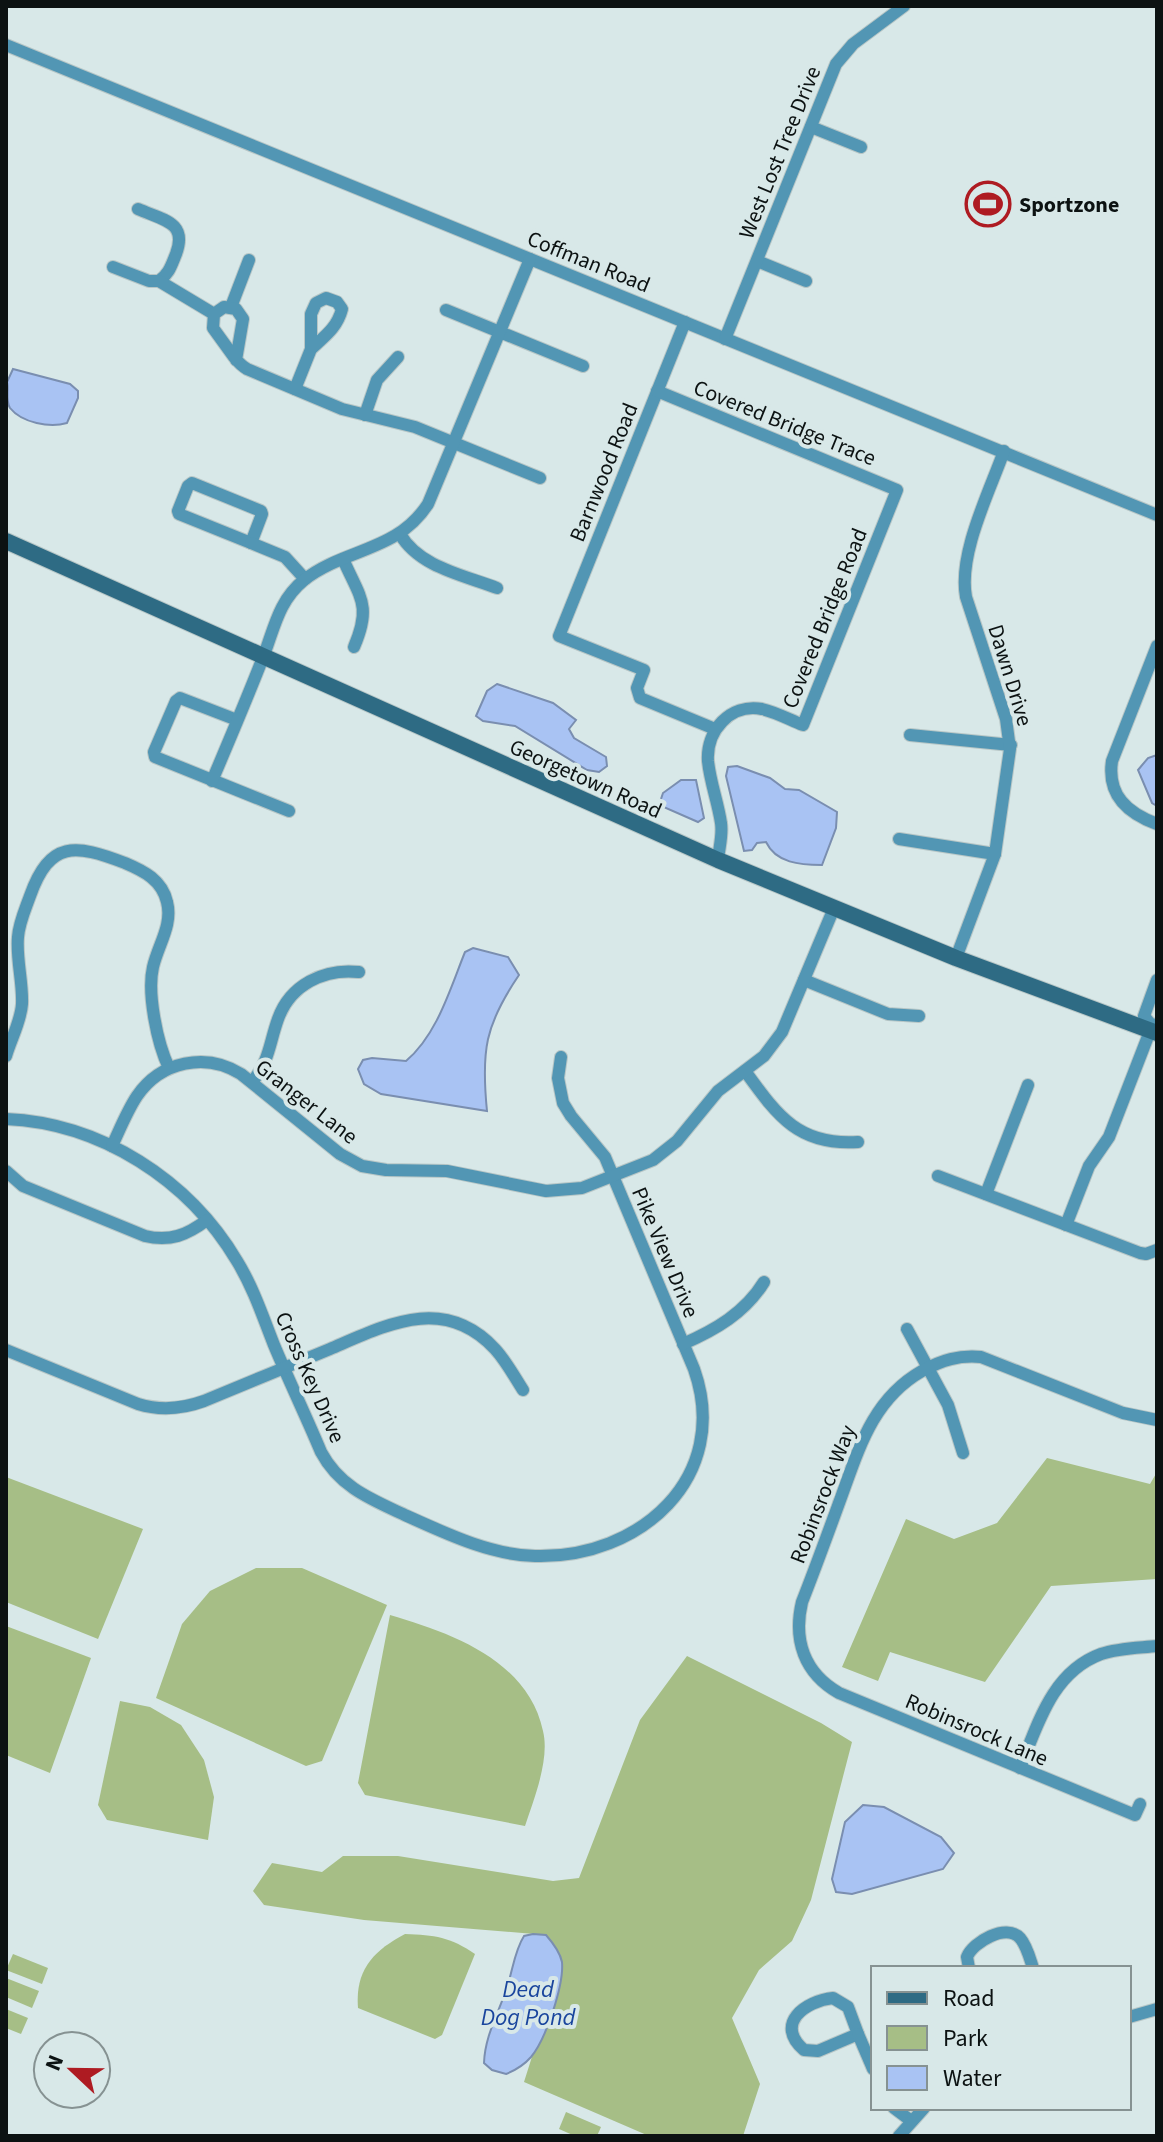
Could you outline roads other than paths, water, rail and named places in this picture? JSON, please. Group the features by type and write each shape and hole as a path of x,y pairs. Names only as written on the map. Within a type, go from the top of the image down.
{"main road":[{"name":"Georgetown Road","path":"6,541 718,860 956,958 1154,1028"}],"street":[{"name":"West Lost Tree Drive","path":"725,339 836,64 845,52 904,6"},
{"name":"Coffman Road","path":"6,45 1157,515"},
{"path":"811,127 861,147"},
{"path":"138,209 171,223 181,236 170,270 159,281"},
{"path":"212,781 263,657 276,617 286,599 305,579 400,534 417,520 428,504 530,259"},
{"path":"231,307 249,260"},
{"path":"757,261 806,281"},
{"path":"113,267 149,281 159,281 214,314"},
{"path":"236,360 243,319 231,307 222,308 214,314 213,328 236,360 247,369 365,415 407,424 540,478"},
{"path":"446,310 583,366"},
{"name":"Barnwood Road","path":"685,322 559,636 644,670 637,688 640,698 715,729"},
{"path":"295,389 311,349"},
{"path":"365,415 377,380 398,357"},
{"name":"Covered Bridge Trace","path":"657,391 897,490"},
{"name":"Dawn Drive","path":"956,958 995,854 1011,745 1006,719 963,580 967,554 1004,451"},
{"path":"251,543 261,511 190,484 179,514 285,557 305,579"},
{"name":"Covered Bridge Road","path":"715,729 729,716 747,709 766,710 803,725 897,490"},
{"path":"400,534 410,549 422,559 497,588"},
{"path":"343,559 365,614 354,647"},
{"path":"1157,646 1112,761 1111,771 1113,786 1122,804 1134,814 1157,824"},
{"path":"237,720 180,698 154,752 158,759 289,811"},
{"path":"715,729 708,758 721,823 718,860"},
{"path":"910,735 1011,745"},
{"path":"899,839 995,854"},
{"path":"6,1056 22,1002 18,944 20,924 37,876 53,858 76,849 95,851 143,871 155,880 164,892 169,907 168,921 151,978 160,1041 169,1068 148,1082 139,1094 112,1146"},
{"name":"Pike View Drive","path":"670,1503 691,1474 698,1455 704,1422 701,1392 612,1175 653,1160 677,1141 718,1091 764,1056 782,1032 834,908"},
{"path":"252,1082 271,1051 281,1012 295,992 325,974 359,972"},
{"path":"804,980 888,1014 919,1016"},
{"path":"1066,1225 1089,1166 1109,1137 1154,1028 1144,1016 1157,980"},
{"path":"561,1057 558,1078 563,1103 599,1147 612,1175"},
{"name":"Granger Lane","path":"169,1068 193,1062 228,1067 252,1082 340,1154 371,1168 447,1171 555,1192 582,1188 612,1175"},
{"path":"745,1071 772,1108 794,1128 828,1141 858,1142"},
{"path":"986,1194 1028,1085"},
{"name":"Cross Key Drive","path":"6,1119 67,1129 112,1146 159,1174 207,1220 247,1278 321,1452 342,1481 359,1493 487,1548 535,1556 584,1552 633,1532 670,1503"},
{"path":"6,1171 23,1186 145,1236 161,1239 177,1237 207,1220"},
{"path":"938,1176 1140,1253 1155,1251"},
{"path":"683,1344 725,1322 745,1306 764,1282"},
{"path":"6,1350 138,1404 158,1408 194,1405 389,1324 428,1318 461,1325 482,1337 503,1358 523,1390"},
{"path":"907,1329 953,1418 963,1453"},
{"name":"Robinsrock Way","path":"805,1659 798,1628 802,1602 868,1426 893,1393 929,1368 961,1356 986,1358 1123,1413 1157,1420"},
{"path":"1020,1768 1044,1709 1067,1675 1101,1654 1157,1646"},
{"name":"Robinsrock Lane","path":"805,1659 819,1679 839,1693 1135,1815 1140,1804"},
{"path":"969,1966 967,1957 974,1945 1006,1932 1022,1941 1032,1966"},
{"path":"858,2034 809,2052 797,2043 792,2022 801,2011 828,1998 836,1999 848,2007 871,2064"},
{"path":"1131,2016 1157,2009"},
{"path":"897,2110 910,2120"},
{"path":"899,2136 922,2110"}],"water":[{"path":"13,369 70,384 78,391 67,423 37,423 10,408 7,382"},
{"path":"497,684 553,703 576,720 569,729 574,738 606,757 607,766 599,772 587,770 515,726 483,721 476,716 487,691"},
{"path":"1157,755 1157,806 1152,803 1138,770 1148,758"},
{"path":"737,766 770,778 785,789 799,790 837,812 836,828 822,865 782,859 766,842 757,843 752,850 744,851 726,776 728,767"},
{"path":"681,780 696,780 704,818 698,822 659,805 663,793"},
{"path":"473,948 508,957 519,975 499,1009 488,1039 485,1071 487,1111 381,1094 364,1084 358,1069 363,1060 406,1061 417,1050 442,1011 465,952"},
{"path":"863,1805 884,1807 941,1837 954,1853 943,1869 852,1894 836,1892 832,1879 845,1822"},
{"name":"Dead Dog Pond","path":"546,1935 558,1951 562,1962 560,1984 537,2049 526,2062 506,2074 492,2070 484,2063 485,2052 518,1947 524,1936"}],"place":[{"name":"Sportzone","path":"988,204"}]}
